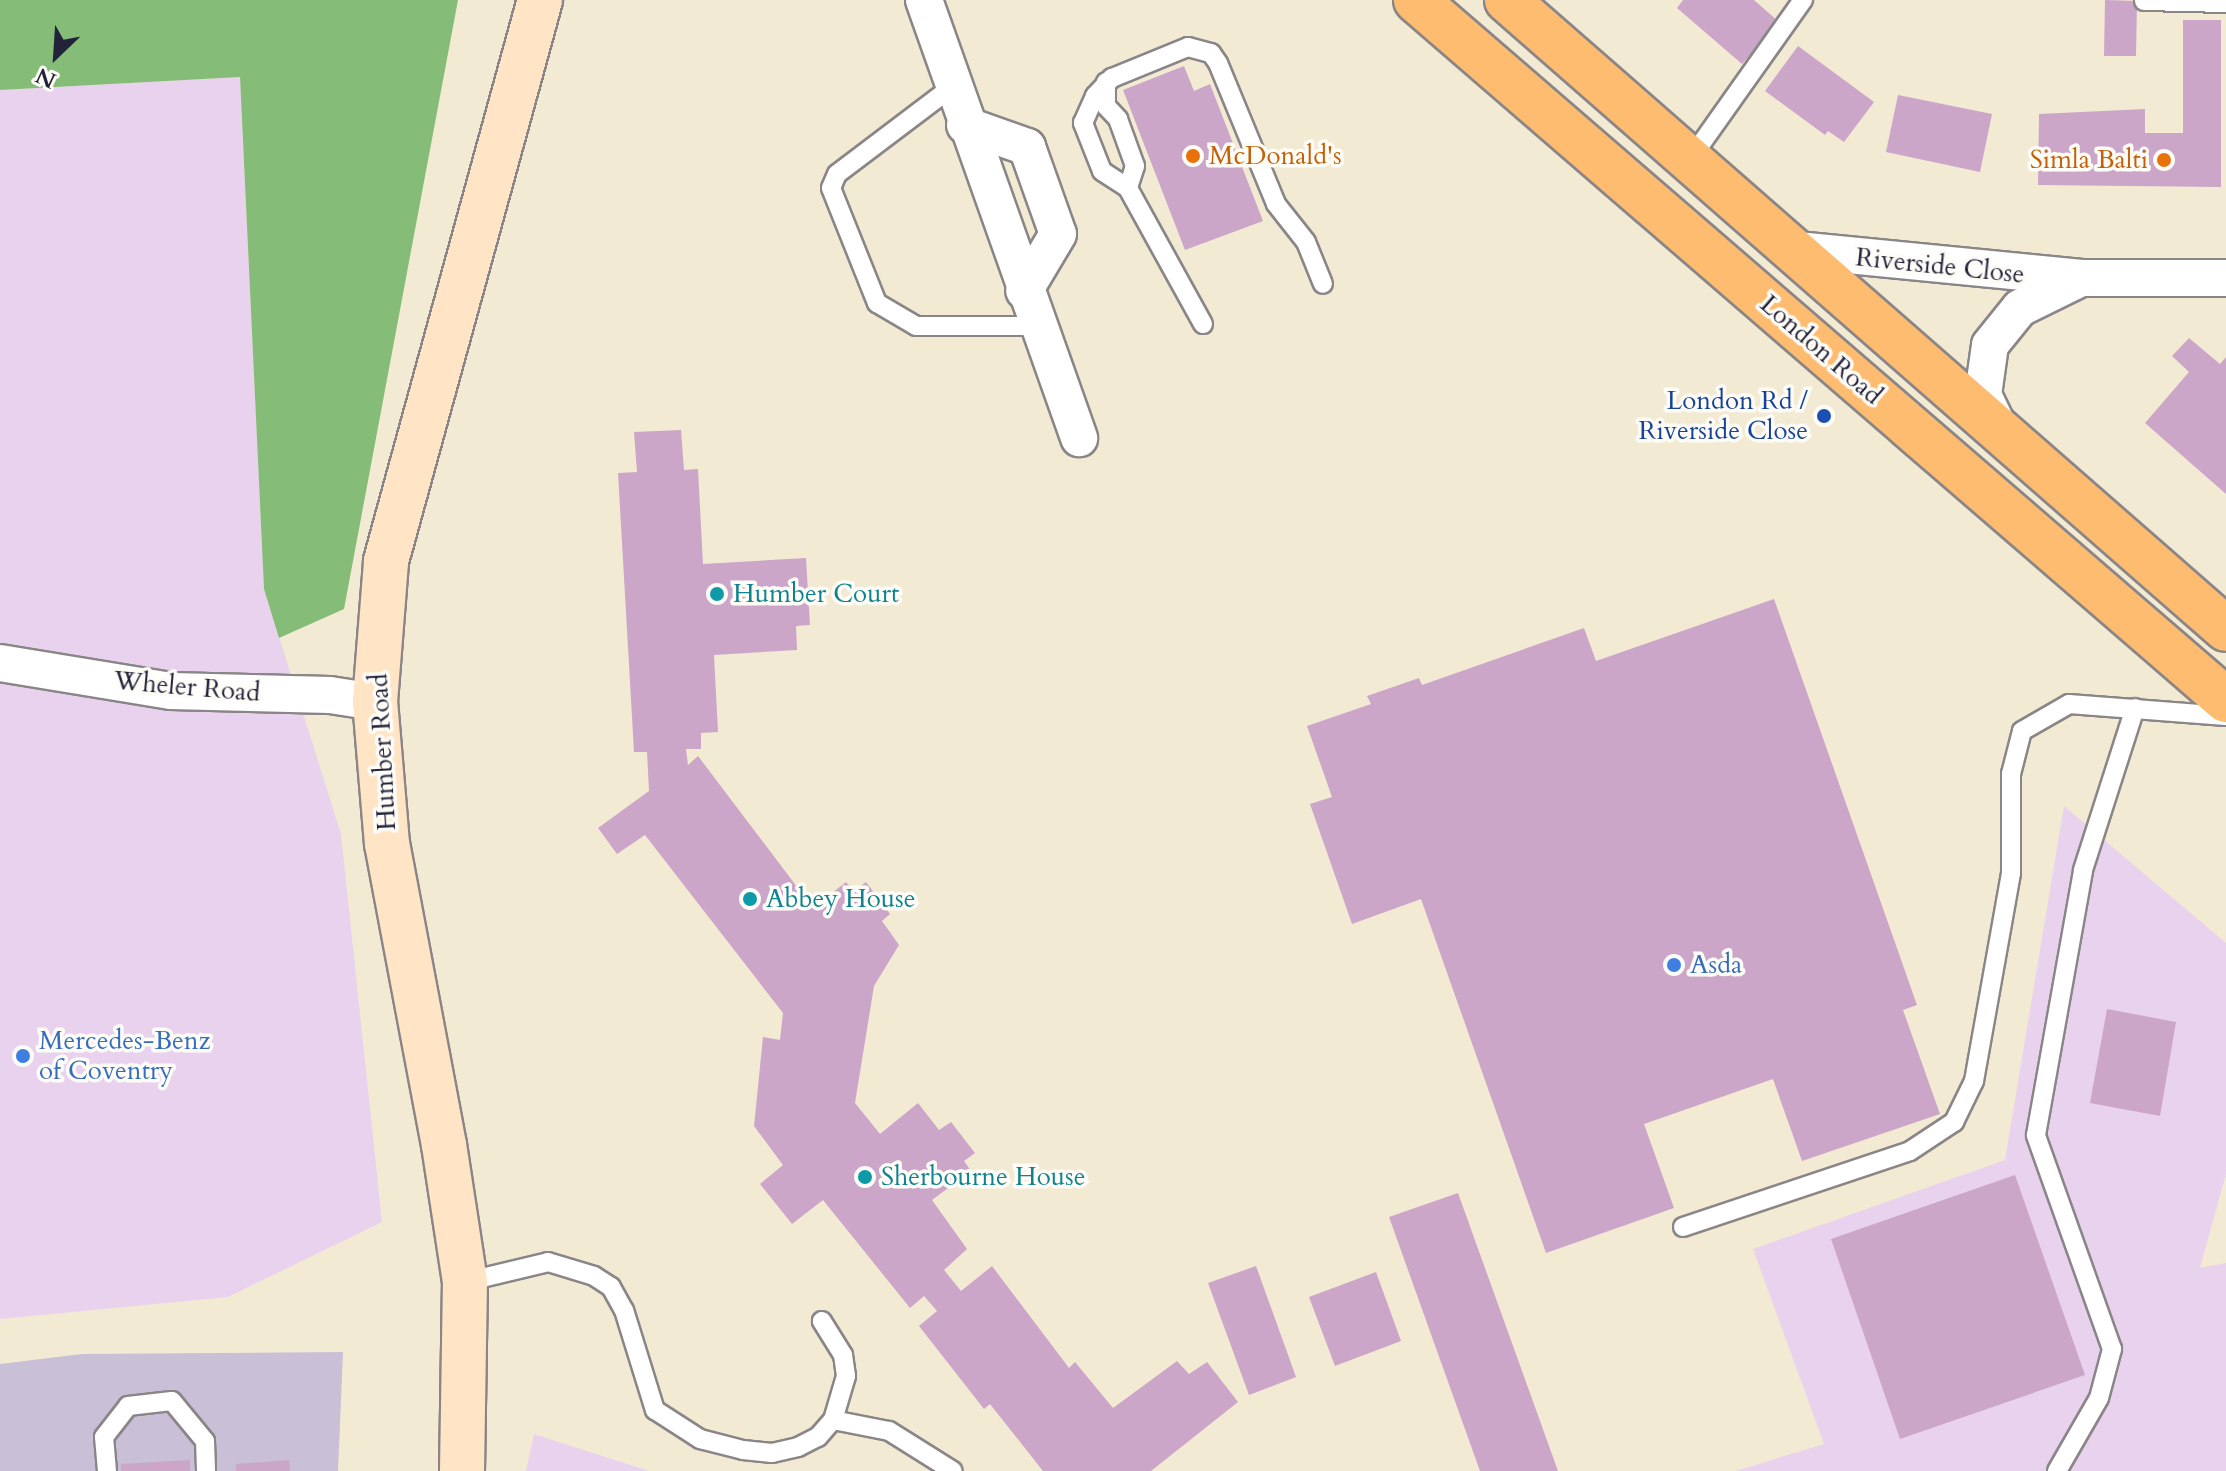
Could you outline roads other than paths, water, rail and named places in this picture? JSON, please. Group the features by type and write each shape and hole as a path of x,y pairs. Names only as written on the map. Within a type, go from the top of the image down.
{"main road":[{"name":"Humber Road","path":"462,1471 465,1282 387,844 375,702 386,561 540,0"},
{"name":"Humber Road","path":"529,46 554,0"},
{"name":"London Road","path":"1416,0 2226,700"},
{"path":"1507,0 1797,250 2226,629"}],"street":[{"path":"924,0 965,125 1079,438"},
{"path":"965,125 1027,147 1053,219 1058,234 1024,291"},
{"name":"Riverside Close","path":"1797,250 2082,278 2226,278"},
{"name":"Riverside Close","path":"2001,432 1988,411 1982,380 1998,330 2036,297 2082,278"},
{"name":"Wheler Road","path":"0,663 171,691 330,695 375,702"}],"lane":[{"path":"1691,158 1803,0"},
{"path":"2144,1 2226,3"},
{"path":"1203,324 1128,188 1102,171 1083,123 1106,82 1188,47 1211,53 1276,204 1306,242 1323,284"},
{"path":"1106,82 1103,95 1118,119 1135,166 1128,188"},
{"path":"952,87 837,174 831,188 877,303 916,326 1037,326"},
{"path":"1683,1227 1910,1151 1954,1122 1974,1081 2011,873 2011,774 2022,731 2069,704 2226,716"},
{"path":"2057,1471 2099,1398 2112,1349 2036,1135 2083,870 2135,708"},
{"path":"465,1282 548,1262 594,1276 611,1287 624,1310 655,1410 700,1439 772,1453 818,1437 833,1420 846,1376 843,1355 822,1321"},
{"path":"107,1471 104,1437 128,1406 172,1401 205,1441 206,1471"},
{"path":"833,1420 889,1431 953,1471"}],"place":[{"name":"McDonald's","path":"1193,156"},
{"name":"Simla Balti","path":"2164,160"},
{"name":"London Rd / Riverside Close","path":"1824,416"},
{"name":"Humber Court","path":"717,594"},
{"name":"Abbey House","path":"750,899"},
{"name":"Asda","path":"1674,965"},
{"name":"Mercedes-Benz of Coventry","path":"23,1056"},
{"name":"Sherbourne House","path":"865,1177"}]}
